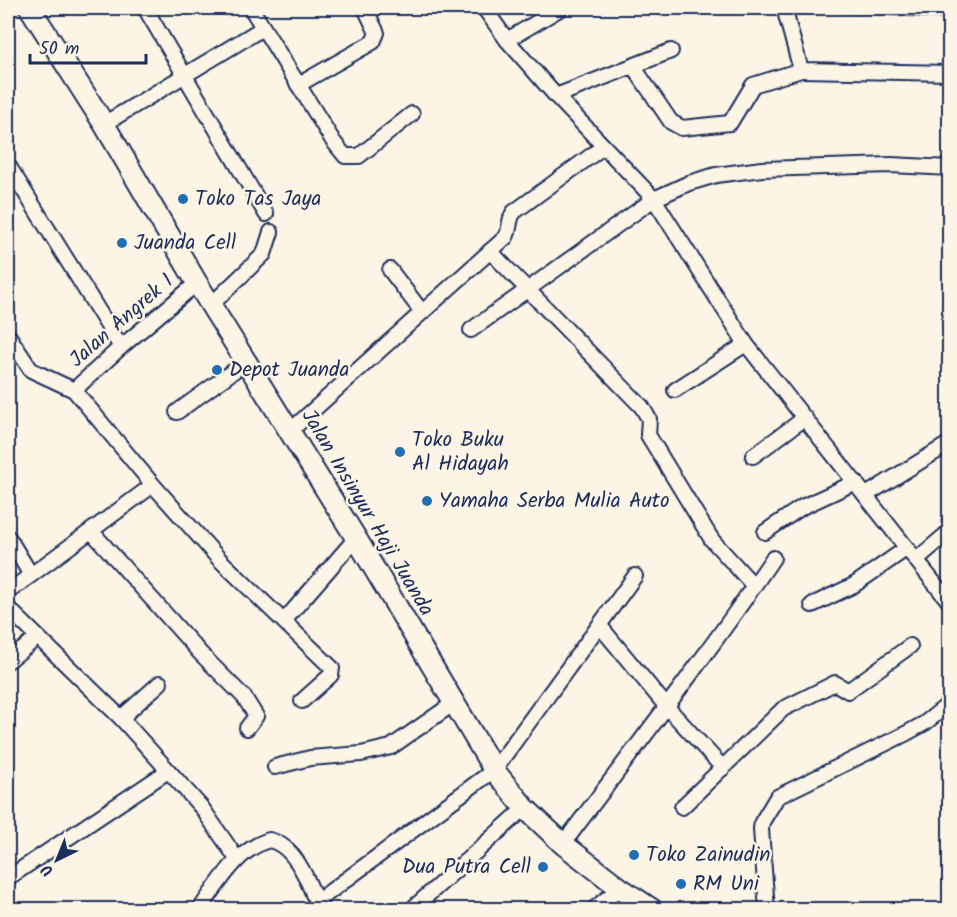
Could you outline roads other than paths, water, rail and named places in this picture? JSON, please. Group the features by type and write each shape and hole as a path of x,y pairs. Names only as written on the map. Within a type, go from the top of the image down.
{"street":[{"name":"Jalan Insinyur Haji Juanda","path":"30,8 104,124 197,283 356,538 494,770 525,808 563,844 620,888 653,909"},
{"path":"146,8 266,214"},
{"path":"250,8 345,156 352,158 359,156 412,114"},
{"path":"298,85 373,42 377,33 365,8"},
{"path":"484,8 507,40 555,96 654,199 746,344 949,602"},
{"path":"507,40 561,8"},
{"path":"784,8 801,70"},
{"path":"104,124 263,28"},
{"path":"555,96 671,51"},
{"path":"633,66 671,122 682,128 726,125 737,115 753,85 801,70 950,73"},
{"path":"290,431 490,252 510,230 510,220 514,212 603,147"},
{"path":"8,165 121,346"},
{"path":"471,330 654,199 717,175 762,169 891,165 950,168"},
{"path":"211,305 264,254 271,232"},
{"path":"490,252 642,407 649,418 648,435 705,529 754,586"},
{"path":"390,270 422,312"},
{"name":"Jalan Angrek 1","path":"75,390 121,346 197,283"},
{"path":"8,335 31,370 75,390 153,485 220,560 334,671 302,700"},
{"path":"675,390 746,344"},
{"path":"177,412 246,362"},
{"path":"753,456 805,418"},
{"path":"866,495 950,443"},
{"path":"765,532 802,507 856,482"},
{"path":"8,592 153,485"},
{"path":"916,560 950,531"},
{"path":"92,532 201,654 244,697 256,716 247,728"},
{"path":"8,537 31,575"},
{"path":"284,621 356,538"},
{"path":"812,605 854,585 907,548"},
{"path":"563,844 666,706 702,663 773,558"},
{"path":"199,909 237,859 261,842 269,840 281,844 300,867 317,906 494,770 635,576"},
{"path":"8,608 121,718 202,808 237,859"},
{"path":"600,626 666,706 723,768"},
{"path":"8,661 38,638"},
{"path":"682,807 775,715 792,702 835,683 848,691 910,646"},
{"path":"121,718 160,683"},
{"path":"275,767 310,758 361,754 391,747 454,703"},
{"path":"767,909 761,829 762,822 777,797 925,723 950,703"},
{"path":"8,878 168,771"},
{"path":"411,909 525,808"},
{"path":"593,909 620,888"}],"place":[{"name":"Toko Tas Jaya","path":"183,199"},
{"name":"Juanda Cell","path":"122,243"},
{"name":"Depot Juanda","path":"217,370"},
{"name":"Toko Buku Al Hidayah","path":"400,452"},
{"name":"Yamaha Serba Mulia Auto","path":"427,501"},
{"name":"Toko Zainudin","path":"634,855"},
{"name":"Dua Putra Cell","path":"543,867"},
{"name":"RM Uni","path":"681,884"}]}
